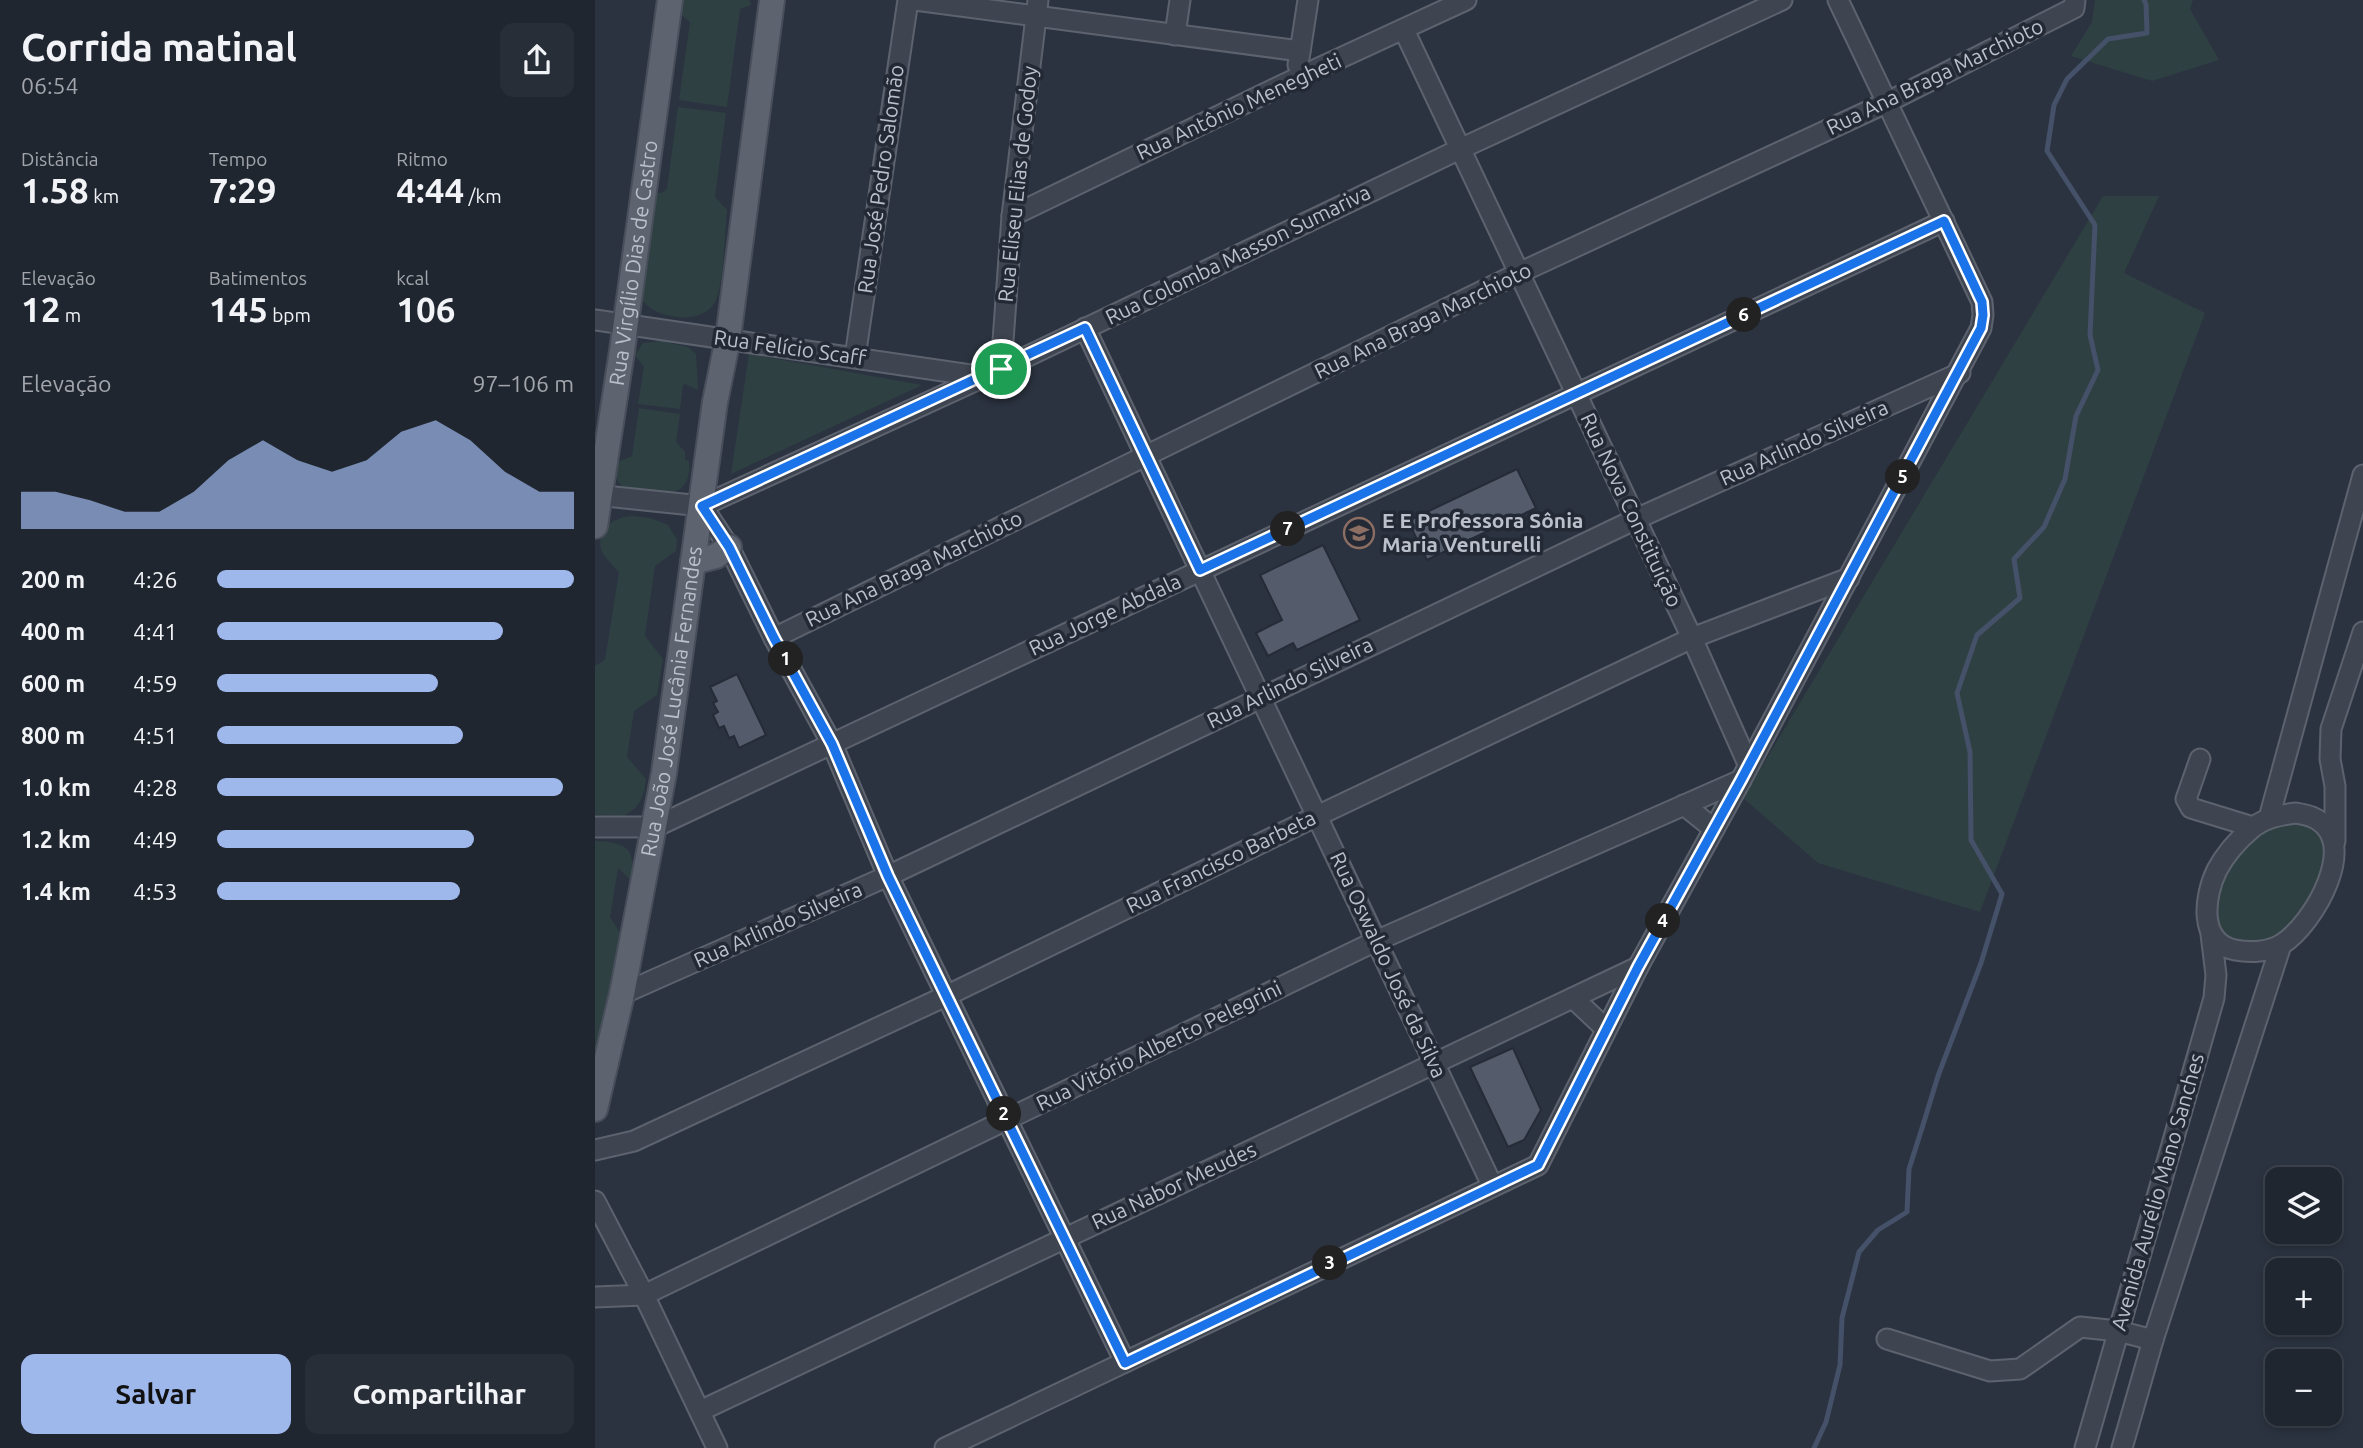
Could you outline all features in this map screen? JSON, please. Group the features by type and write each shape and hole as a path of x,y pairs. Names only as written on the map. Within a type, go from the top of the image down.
{"main road":[{"name":"Rua Virgílio Dias de Castro","path":"595,526 597,495 625,324 670,0"},
{"name":"Rua João José Lucânia Fernandes","path":"595,1109 622,995 655,827 715,402 728,338 772,0"},
{"path":"693,562 716,556 729,547"}],"street":[{"name":"Rua José Pedro Salomão","path":"855,357 908,0"},
{"path":"915,0 1037,8 1175,35 1300,51"},
{"path":"1175,35 1180,0"},
{"path":"1296,79 1308,0"},
{"name":"Rua Antônio Menegheti","path":"1012,216 1467,0"},
{"name":"Rua Colomba Masson Sumariva","path":"597,495 702,506 993,373 1460,149 1782,0"},
{"path":"945,1448 1538,1165 1638,967 1714,830 1981,328 1982,302 1837,0"},
{"name":"Rua Ana Braga Marchioto","path":"774,638 1519,274 1888,102 2075,4"},
{"name":"Rua Eliseu Elias de Godoy","path":"993,373 1037,8"},
{"name":"Rua Nova Constituição","path":"1404,30 1692,638 1745,772"},
{"name":"Rua Jorge Abdala","path":"600,827 655,827 1944,221"},
{"name":"Rua Felício Scaff","path":"595,320 855,357 993,373"},
{"name":"Rua Oswaldo José da Silva","path":"1085,328 1492,1185"},
{"name":"Rua Arlindo Silveira","path":"622,995 888,876 1636,519 1959,373"},
{"path":"2261,823 2360,501 2363,475"},
{"path":"702,506 729,547 774,638 832,744 888,876 1125,1363"},
{"name":"Rua Francisco Barbeta","path":"595,1150 634,1141 947,996 1692,638 1849,578"},
{"path":"2335,845 2327,828 2312,817 2296,813 2261,823 2236,843 2218,869 2207,901 2207,919 2211,934 2220,945 2238,951 2269,950 2281,945 2318,907 2333,873 2335,845 2335,786 2330,759 2331,729 2363,632"},
{"path":"2200,758 2186,799 2191,808 2261,823"},
{"name":"Rua Vitório Alberto Pelegrini","path":"595,1297 644,1295 1376,941 1684,805 1745,772"},
{"path":"1684,805 1714,830"},
{"name":"Avenida Aurélio Mano Sanches","path":"2085,1448 2214,998 2211,934"},
{"name":"Avenida Aurélio Mano Sanches","path":"2122,1448 2153,1340 2281,945"},
{"name":"Rua Nabor Meudes","path":"700,1411 1638,967"},
{"path":"1573,998 1606,1029"},
{"path":"595,1201 644,1295 717,1448"},
{"path":"1887,1339 1990,1371 2020,1369 2080,1327 2153,1340"}],"shaded area":[{"path":"679,0 749,0 751,5 740,9 727,107 679,100 690,22 677,11"},
{"path":"2095,0 2193,0 2190,9 2219,60 2152,81 2071,56 2092,22"},
{"path":"678,107 726,113 715,197 727,210 724,258 718,294 715,302 704,313 688,317 661,313 640,298 651,192 662,193 667,189"},
{"path":"2103,196 2159,196 2124,273 2205,313 1980,912 1818,863 1743,798"},
{"path":"661,341 688,347 696,354 698,390 683,385 680,409 638,404 644,367 635,355 643,343"},
{"path":"749,354 922,385 731,474"},
{"path":"639,408 680,414 676,442 685,452 685,460 689,461 689,472 683,486 671,493 632,493 622,486 613,471 618,469 618,462 632,456"},
{"path":"632,516 650,518 668,525 677,540 676,551 655,566 645,636 663,659 657,695 634,711 627,757 646,779 642,797 634,809 624,816 595,815 595,666 605,660 619,572 604,555 600,542 608,525"},
{"path":"2302,819 2327,839 2321,887 2278,941 2230,944 2212,919 2223,873 2256,832"},
{"path":"595,841 615,843 627,849 633,870 632,881 618,868 610,917 622,936 595,1051"}],"building":[{"path":"1517,469 1536,508 1427,560 1408,521"},
{"path":"1323,545 1360,620 1297,650 1293,643 1268,656 1256,633 1282,620 1260,575"},
{"path":"737,674 766,735 739,748 734,736 729,738 724,726 719,728 713,715 718,712 713,703 717,701 710,687"},
{"path":"1513,1048 1541,1110 1524,1140 1508,1147 1470,1067"}],"waterway":[{"path":"1814,1448 1826,1422 1840,1365 1842,1318 1859,1252 1878,1230 1907,1212 1909,1169 1938,1076 1981,963 2002,894 1971,840 1970,752 1957,693 1977,635 2020,598 2014,559 2044,527 2065,479 2076,416 2098,370 2090,335 2095,225 2047,151 2054,105 2067,79 2108,39 2147,33 2144,0"}],"place":[{"name":"E E Professora Sônia Maria Venturelli","path":"1359,533"}],"route":[{"path":"1944,221 1982,302 1981,328 1959,373 1638,967 1538,1165 1125,1363 888,876 832,744 774,638 729,547 702,506 1001,369 1085,328 1200,570 1944,221"}]}
